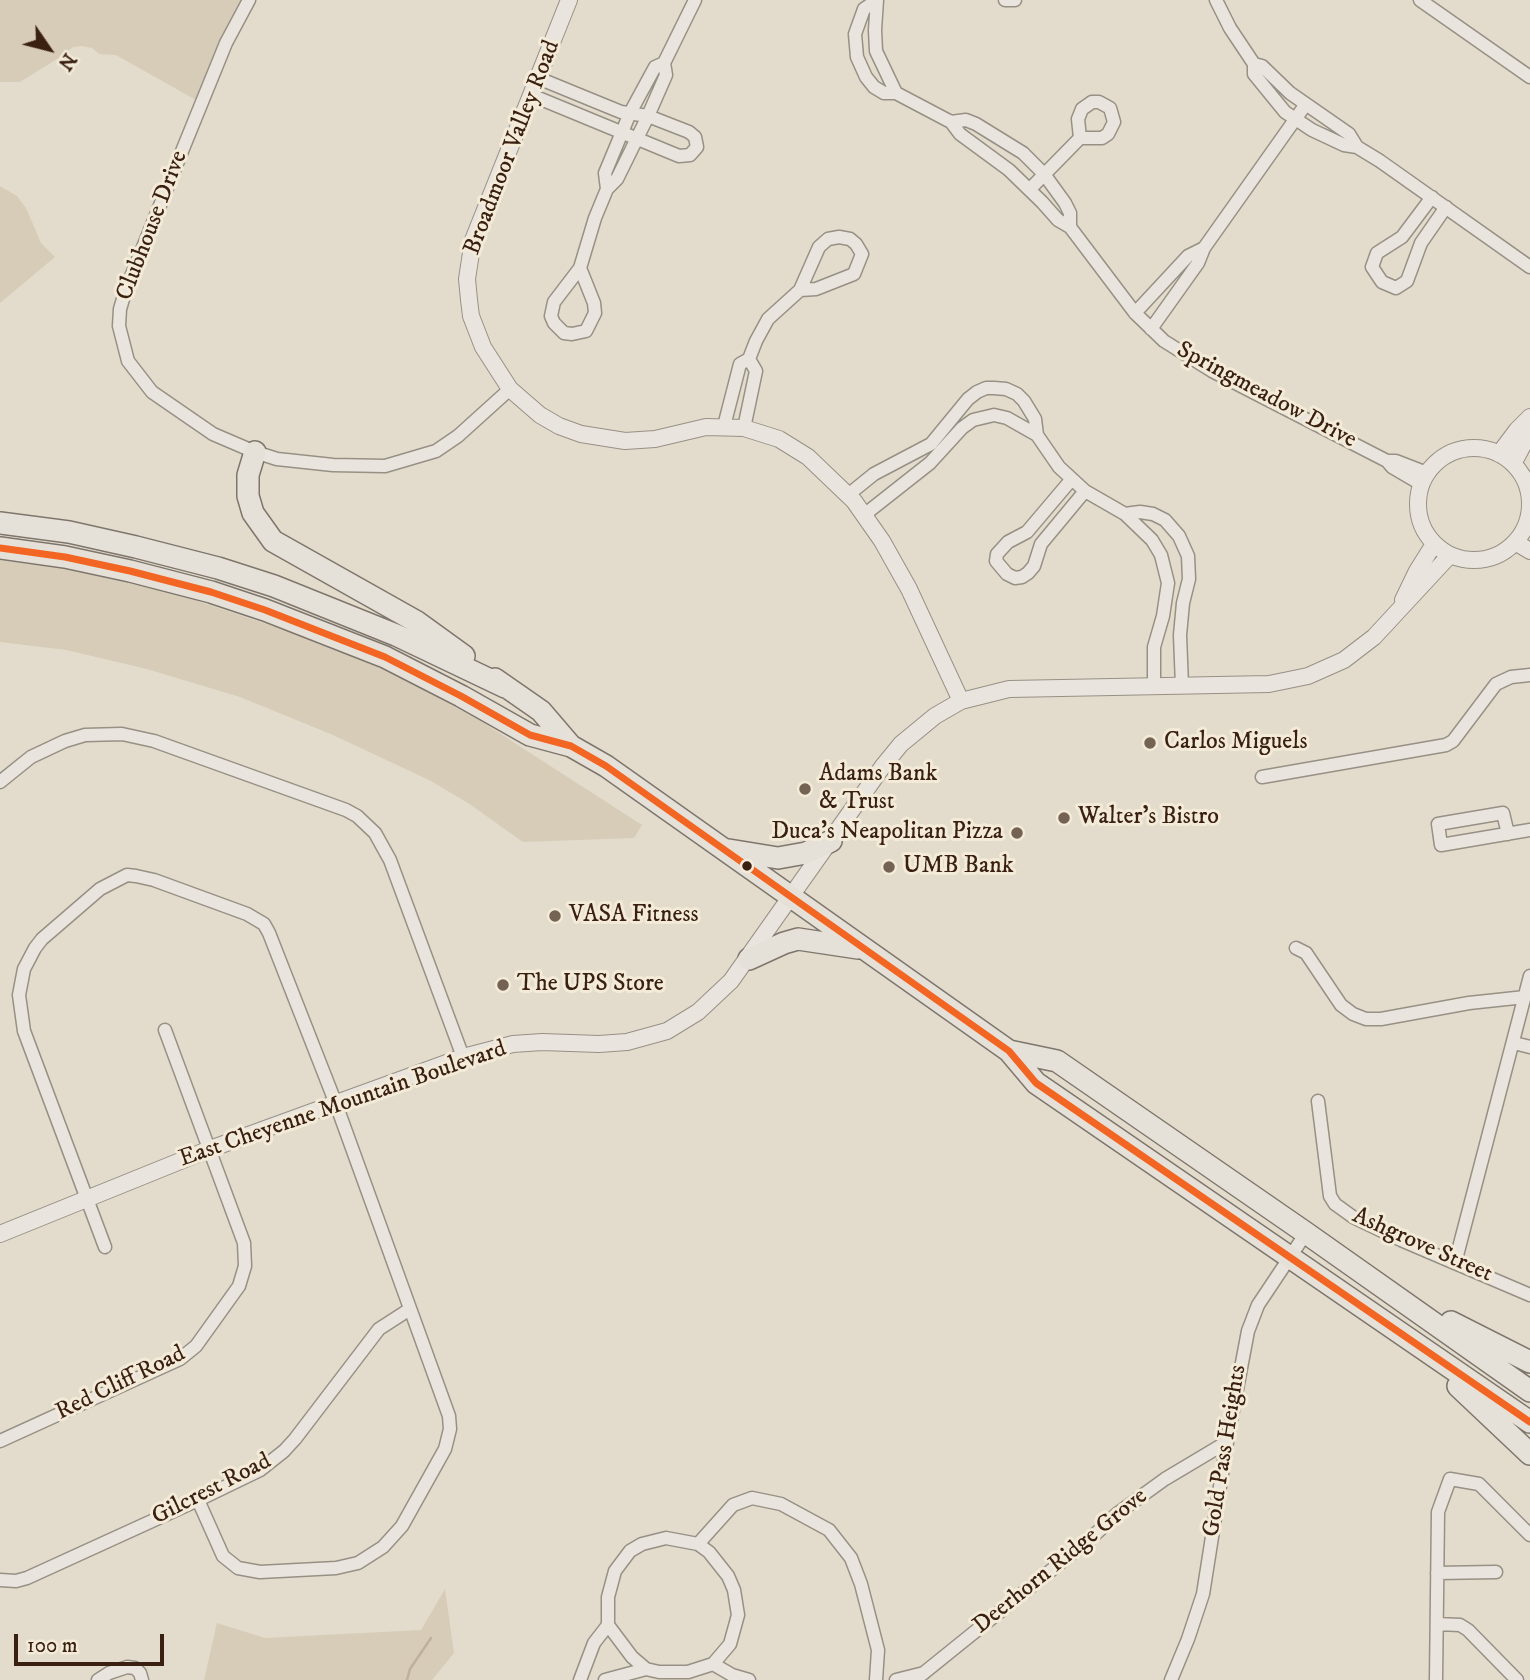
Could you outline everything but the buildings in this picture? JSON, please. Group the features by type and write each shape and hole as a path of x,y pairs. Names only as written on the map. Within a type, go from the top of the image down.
{"highway":[{"path":"255,452 248,475 248,496 253,513 273,541 417,622 541,710 571,746"},
{"path":"0,523 69,532 136,547 251,579 334,608 505,687"},
{"path":"0,548 65,557 130,571 211,592 265,610 385,657 530,735 571,746 606,766 1009,1051 1036,1083 1530,1422"},
{"path":"721,848 778,859 806,852 831,841"},
{"path":"749,959 798,939 863,949"},
{"path":"1009,1051 1057,1061 1530,1391"},
{"path":"1324,1246 1452,1322 1530,1362"},
{"path":"1371,1312 1458,1385 1530,1454"}],"street":[{"name":"Clubhouse Drive","path":"249,0 226,43 126,289 120,309 119,326 128,362 152,392 214,434 255,452 277,458 333,465 385,466 413,460 436,451 458,436 510,389"},
{"name":"Broadmoor Valley Road","path":"569,0 473,240 467,279 471,316 483,347 510,389 540,415 559,426 625,442 654,439 706,427 744,428 791,445 808,457 848,495 887,549 909,589 961,701"},
{"path":"580,268 594,303 595,313 586,331 564,333 554,323 552,310 570,278 580,268 607,189 617,179 648,116 666,75 664,63 695,0"},
{"name":"Springmeadow Drive","path":"877,0 864,9 855,34 856,57 866,77 884,93 897,93 951,122 960,134 998,160 1030,189 1058,220 1070,227 1135,313 1151,329 1212,371 1387,461 1396,461 1424,479"},
{"name":"Springmeadow Drive","path":"877,0 874,30 876,51 897,93"},
{"path":"1005,0 1014,0"},
{"path":"1216,0 1230,28 1254,64 1254,74 1278,106 1295,119 1344,145 1357,147"},
{"path":"1419,0 1530,77"},
{"path":"607,189 605,173 630,113 655,67 664,63"},
{"path":"1254,64 1262,66 1290,93 1349,134 1357,147 1530,267"},
{"path":"531,95 678,156 690,155 697,147 695,137 689,132 648,116 621,112 538,78"},
{"path":"1151,329 1198,263 1204,248 1306,104"},
{"name":"Springmeadow Drive","path":"951,122 966,120 990,131 1023,153 1044,174 1070,213 1070,227"},
{"path":"1030,189 1080,138"},
{"path":"1432,197 1402,237 1377,253 1372,267 1382,282 1396,288 1408,281 1416,253 1446,207"},
{"path":"744,428 756,371 750,359 768,319 800,290 819,247 828,239 839,237 850,239 856,244 862,254 854,274 816,289 800,290"},
{"path":"1135,313 1188,256 1204,248"},
{"path":"724,426 740,364 750,359"},
{"path":"864,515 930,463 968,399 986,388 1006,389 1024,401 1035,419 1037,435 1071,480 1125,514 1152,540 1161,555 1168,583 1154,647 1154,687"},
{"path":"848,495 874,474 973,420 994,415 1007,418 1037,435"},
{"path":"1499,454 1530,417"},
{"path":"1513,464 1530,432"},
{"path":"1479,449 1499,454 1513,464 1525,481 1529,500 1523,536 1506,550 1486,559 1469,560 1450,555 1434,544 1423,527 1419,514 1419,495 1424,479 1441,460 1460,450 1479,449"},
{"path":"1071,480 1027,531 1008,542 996,554 996,561 1007,574 1015,578 1028,573 1034,566 1041,544 1085,491"},
{"path":"1125,514 1140,512 1165,520 1179,536 1188,556 1189,579 1183,603 1180,635 1182,686"},
{"path":"1523,536 1530,551"},
{"name":"East Cheyenne Mountain Boulevard","path":"1399,610 1416,571 1434,544"},
{"name":"East Cheyenne Mountain Boulevard","path":"0,1234 210,1149 463,1057 513,1044 599,1044 650,1037 683,1023 723,990 749,959 883,766 901,744 935,716 961,701 1009,689 1269,684 1308,676 1327,669 1360,649 1392,619 1450,555"},
{"path":"1165,601 1183,603"},
{"path":"1262,777 1446,745 1452,741 1496,684 1511,677 1530,674"},
{"path":"0,782 31,757 55,744 85,735 121,734 154,741 357,816 383,844 463,1057"},
{"path":"1508,834 1503,813 1438,824 1441,845 1508,834 1530,830"},
{"path":"105,1247 24,1031 19,995 24,969 42,939 100,889 127,875 154,880 247,914 264,924 275,943 336,1104 446,1404 450,1429 445,1449 402,1526 372,1556 346,1566 249,1571 230,1563 223,1556 198,1500"},
{"path":"1296,948 1306,953 1341,1005 1366,1019 1525,997"},
{"path":"1455,1263 1530,976"},
{"name":"Red Cliff Road","path":"0,1441 180,1359 196,1346 232,1297 243,1277 246,1254 165,1030"},
{"path":"1514,1043 1530,1047"},
{"name":"Ashgrove Street","path":"1318,1101 1332,1201 1353,1217 1401,1240 1530,1295"},
{"name":"Gold Pass Heights","path":"1171,1680 1203,1594 1248,1331 1258,1305 1306,1233"},
{"name":"Gilcrest Road","path":"0,1580 16,1581 27,1578 244,1479 284,1451 379,1329 410,1309"},
{"name":"Deerhorn Ridge Grove","path":"896,1680 919,1676 1090,1539 1118,1513 1166,1479 1227,1442"},
{"path":"1436,1680 1437,1512 1450,1479 1479,1484 1530,1535"},
{"path":"698,1544 733,1505 752,1498 781,1504 829,1530 851,1558 861,1584 878,1650 876,1680"},
{"path":"580,1680 594,1643 608,1625 610,1582 620,1562 630,1552 642,1544 666,1538 698,1544 709,1552 728,1576 737,1602 738,1615 730,1644 713,1664 688,1672 646,1669 605,1680"},
{"path":"1437,1573 1496,1572"},
{"path":"1437,1624 1460,1625 1468,1630 1517,1680"},
{"path":"608,1625 632,1657 646,1669"},
{"path":"713,1664 732,1675 749,1680"},
{"path":"98,1680 127,1667 135,1668 142,1680"}],"shaded area":[{"path":"0,0 242,0 221,40 196,100 116,55 99,54 92,48 82,46 73,47 20,82 0,82"},
{"path":"0,186 17,196 26,208 41,243 55,257 0,303"},
{"path":"0,560 69,570 177,594 320,642 398,676 479,720 642,825 634,838 523,842 468,803 431,781 333,735 240,697 147,669 66,650 0,642"},
{"path":"445,1589 454,1653 432,1680 204,1680 217,1623 265,1638 421,1630"}],"waterway":[{"path":"407,1680 410,1669 431,1638"}],"transit line":[{"path":"0,548 65,557 130,571 211,592 265,610 385,657 530,735 571,746 606,766 1009,1051 1036,1083 1530,1422"}],"place":[{"name":"Carlos Miguels","path":"1150,743"},
{"name":"Adams Bank & Trust","path":"805,789"},
{"name":"Walter's Bistro","path":"1064,818"},
{"name":"Duca's Neapolitan Pizza","path":"1017,833"},
{"name":"UMB Bank","path":"889,867"},
{"name":"VASA Fitness","path":"555,916"},
{"name":"The UPS Store","path":"503,985"}]}
